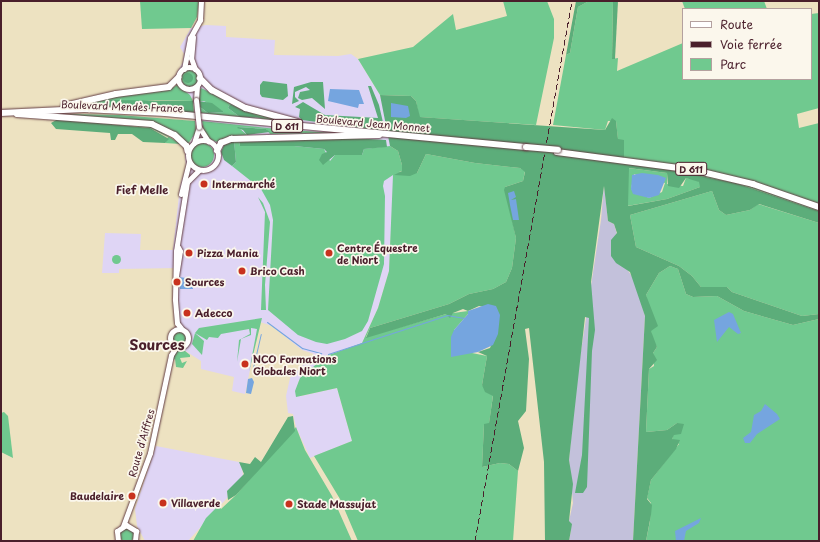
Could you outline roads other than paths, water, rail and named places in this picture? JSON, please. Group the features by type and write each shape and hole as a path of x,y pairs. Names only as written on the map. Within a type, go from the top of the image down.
{"main road":[{"path":"30,111 78,104 116,94 169,87 184,69 193,36 202,22 201,1"},
{"path":"189,50 195,69 200,78 212,90 258,113 339,129"},
{"path":"184,69 195,69"},
{"path":"178,78 181,86 188,89 196,100"},
{"path":"188,152 194,143 199,127 196,100 197,86 200,78"},
{"path":"188,89 197,86"},
{"name":"Boulevard Mendès France","path":"1,114 30,111 98,109 194,117"},
{"name":"Boulevard Mendès France","path":"1,114 98,112 194,117"},
{"path":"17,114 152,124 174,135 187,146 189,162 182,185 178,247 180,251 175,281 174,330"},
{"name":"Boulevard Jean Monnet","path":"194,117 339,129 526,148"},
{"name":"Boulevard Jean Monnet","path":"194,117 379,136 526,148"},
{"path":"199,127 217,151"},
{"path":"181,212 188,179 199,170 208,169 214,165 217,151 221,143 230,139 379,136"},
{"path":"194,143 208,141"},
{"name":"D 611","path":"526,148 694,170 761,186 819,206"},
{"path":"189,162 199,170"},
{"path":"175,299 177,323 187,332 189,339 185,345 176,347 171,342 170,335 174,330 181,328"},
{"name":"Route d'Aiffres","path":"166,378 171,342"},
{"name":"Route d'Aiffres","path":"118,541 117,532 123,526 129,513 153,442 171,353 176,347"},
{"path":"129,513 133,527 137,532 135,541"},
{"path":"123,526 133,527"}],"water":[{"path":"330,89 359,90 364,104 359,104 358,108 328,101"},
{"path":"391,103 408,106 410,116 406,118 391,117"},
{"path":"642,173 658,175 666,178 659,195 649,198 633,194 631,189 632,175"},
{"path":"514,191 516,197 511,200 516,199 519,220 513,220 510,205 508,193"},
{"path":"179,277 186,278 186,282 192,282 193,289 180,289"},
{"path":"488,304 496,306 500,315 498,334 493,345 478,352 451,357 451,337 454,330 468,314 468,311"},
{"path":"729,312 733,314 741,333 738,334 729,327 717,342 714,320"},
{"path":"252,378 254,382 251,394 246,393 248,379"},
{"path":"765,404 777,414 780,419 757,434 750,443 745,443 743,438 751,432 754,415 761,411"},
{"path":"701,518 699,523 686,531 684,541 676,541 675,531"}],"waterway":[{"path":"328,354 447,315 464,318"},
{"path":"267,322 302,348 321,353"},
{"path":"252,372 261,334"}],"railway":[{"path":"475,541 572,1"}],"place":[{"name":"Intermarché","path":"204,184"},
{"name":"Pizza Mania","path":"189,253"},
{"name":"Centre Équestre de Niort","path":"329,253"},
{"name":"Brico Cash","path":"242,271"},
{"name":"Sources","path":"177,282"},
{"name":"Adecco","path":"187,313"},
{"name":"NCO Formations Globales Niort","path":"245,364"},
{"name":"Baudelaire","path":"132,496"},
{"name":"Villaverde","path":"163,503"},
{"name":"Stade Massujat","path":"289,504"}],"district":[{"name":"Fief Melle","path":"142,190"},
{"name":"Sources","path":"157,345"}]}
